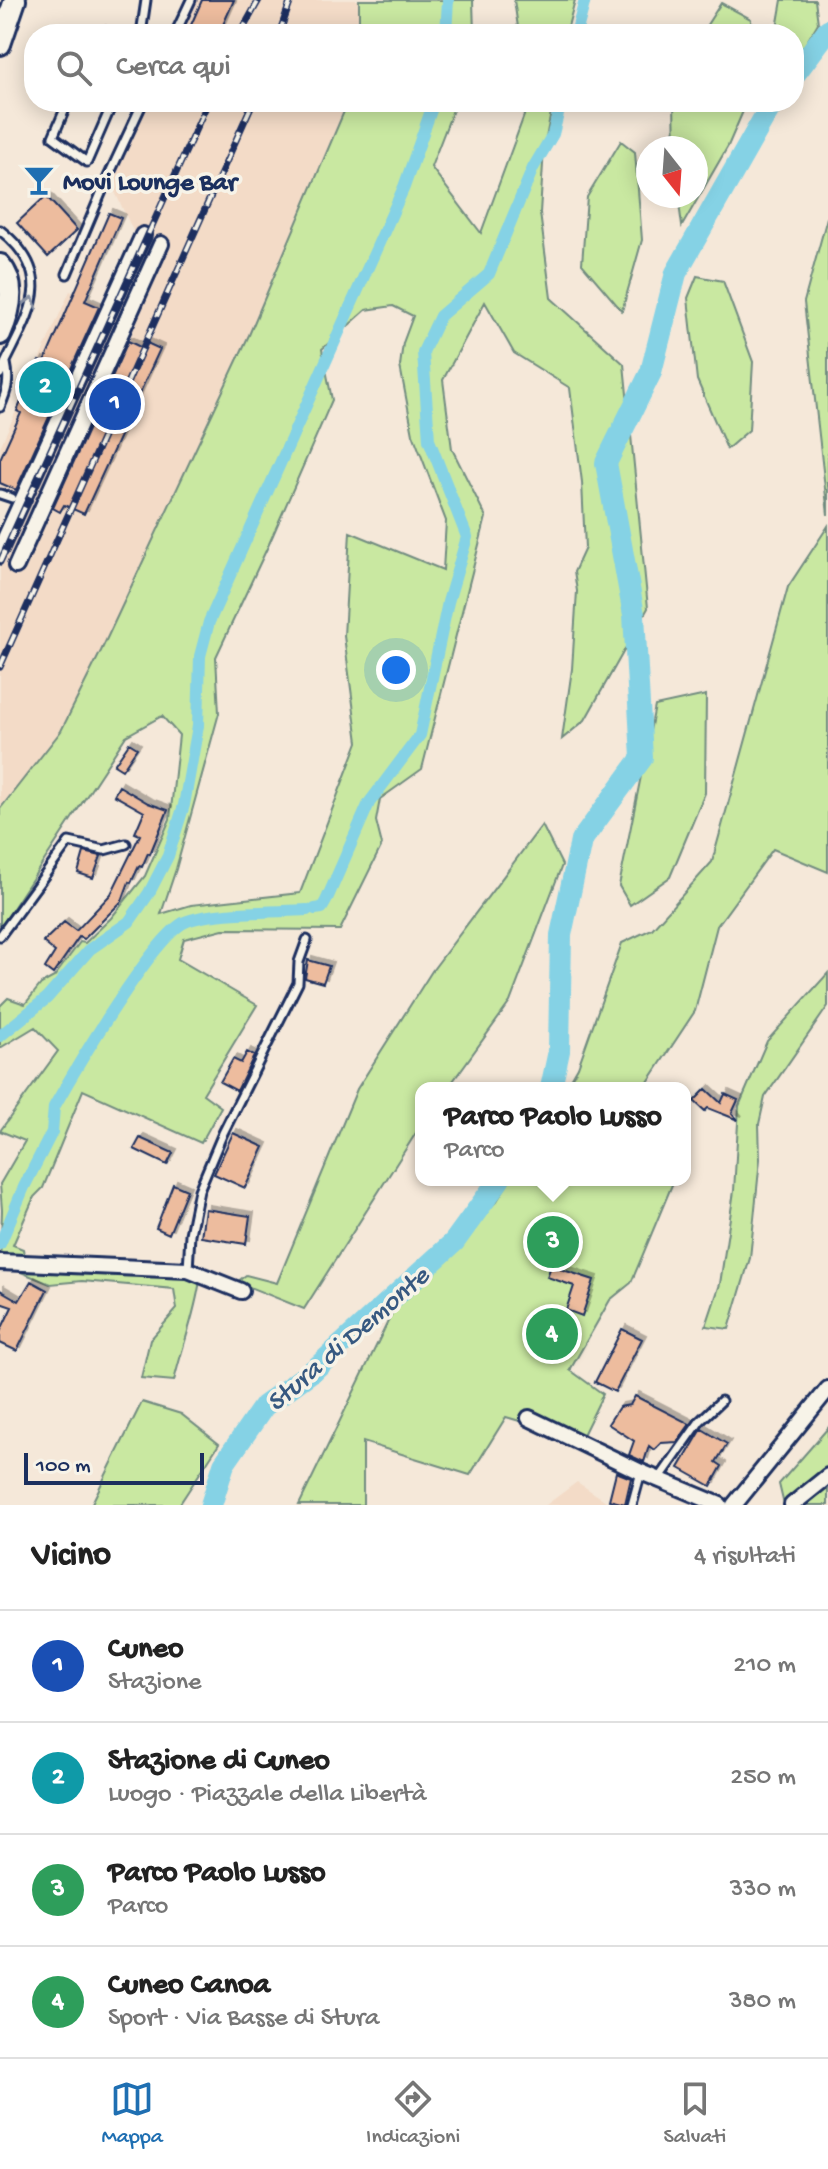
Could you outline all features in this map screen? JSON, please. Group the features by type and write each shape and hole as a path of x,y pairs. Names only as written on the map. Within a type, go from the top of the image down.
{"main road":[{"path":"0,44 15,0"},
{"path":"0,265 11,290 9,314 0,334"}],"street":[{"path":"0,549 143,235"},
{"path":"16,566 161,244"},
{"path":"0,1262 188,1270 241,1291"},
{"path":"734,1505 828,1389"},
{"path":"529,1418 641,1472 720,1505"},
{"path":"792,1505 828,1476"}],"lane":[{"path":"142,24 146,0"},
{"path":"180,24 191,0"},
{"path":"64,112 53,137 87,162 109,112"},
{"path":"67,274 138,112"},
{"path":"0,230 20,248 36,281 35,296 0,374"},
{"path":"0,407 8,388 5,362"},
{"path":"0,494 12,498"},
{"path":"0,936 69,842 104,850 126,844"},
{"path":"188,1270 190,1234 199,1190 223,1133 298,983 299,962 307,940"},
{"path":"659,1479 700,1421 721,1401"},
{"path":"632,1505 641,1472"}],"shaded area":[{"path":"191,0 359,0 359,24 180,24"},
{"path":"138,112 344,112 249,335 101,651 61,731 0,809 0,534 17,495 0,487 0,447 70,291 103,305 135,235 108,177"},
{"path":"577,1482 612,1505 546,1505"}],"green space":[{"path":"359,0 473,0 474,24 359,24"},
{"path":"514,0 575,0 569,24 518,24"},
{"path":"782,0 815,0 818,23 804,46 804,24 778,24"},
{"path":"721,3 751,19 751,24 707,24"},
{"path":"344,112 452,112 431,167 481,233 525,112 551,112 544,148 540,213 551,298 624,364 648,608 585,720 562,739 572,669 577,591 574,572 585,548 582,482 570,388 514,353 485,302 443,380 452,449 486,517 422,769 380,799 376,821 382,845 340,930 223,929 184,939 178,959 257,1005 203,1094 221,1107 201,1143 83,1090 43,1188 34,1197 13,1245 23,1249 26,1266 169,1273 200,1280 174,1381 141,1378 150,1340 177,1309 174,1289 82,1281 50,1284 16,1270 0,1268 0,1184 25,1141 0,1131 58,1051 35,1027 0,1048 0,1006 8,998 25,1004 41,984 54,977 80,942 85,943 111,918 145,876 170,819 179,735 162,716 126,736 0,928 0,809 61,731 249,335","holes":["393,306 413,316 403,343 400,366 413,434 446,521 443,570 350,532 344,636 358,742 300,893 191,905 161,914 219,713 216,657 332,400 322,349 366,310"]},
{"path":"674,112 743,112 708,181 708,136 675,136"},
{"path":"621,141 635,152 636,208 639,208 642,240 622,311 582,264 587,197"},
{"path":"680,208 692,208 682,226"},
{"path":"828,214 828,515 804,302"},
{"path":"697,276 723,281 753,362 749,430 727,449 697,380 688,298"},
{"path":"828,526 828,872 773,849 717,926 695,1011 648,1082 569,1082 578,1067 622,943 652,929 712,862 788,587"},
{"path":"706,695 705,793 670,877 630,905 619,886 655,706"},
{"path":"542,825 562,865 510,1002 452,1082 415,1082 415,1134 304,1309 237,1282 246,1275 277,1283 357,1089 432,971"},
{"path":"828,973 828,1006 765,1097 759,1124 760,1159 750,1258 729,1329 706,1326 720,1284 734,1191 739,1106 767,1041"},
{"path":"506,1186 671,1186 631,1283 610,1300 570,1370 603,1394 581,1439 506,1417 470,1475 363,1442 363,1505 299,1505 395,1307 497,1201"},
{"path":"142,1402 181,1414 219,1444 179,1505 91,1505"},
{"path":"828,1428 828,1505 784,1505 779,1484"}],"building":[{"path":"202,0 234,0 223,24 191,24"},
{"path":"46,196 77,230 48,257 17,223"},
{"path":"109,213 121,218 85,301 99,307 16,490 0,483 0,459 21,413 17,411 39,361 44,363"},
{"path":"128,341 144,349 147,343 160,349 84,514 64,505 60,512 53,508"},
{"path":"129,743 137,748 122,770 114,765"},
{"path":"119,786 148,803 168,810 150,854 129,882 122,901 84,939 79,937 53,974 45,968 55,952 43,942 64,922 76,931 111,894 140,835 135,833 144,812 114,795"},
{"path":"84,852 101,856 93,878 78,873"},
{"path":"308,960 329,966 323,983 305,978"},
{"path":"247,1052 254,1056 237,1091 220,1082 233,1059 241,1063"},
{"path":"706,1089 721,1103 725,1094 738,1100 732,1113 738,1120 708,1108 705,1111 694,1101"},
{"path":"233,1133 264,1147 245,1188 214,1174"},
{"path":"140,1138 173,1153 167,1165 134,1149"},
{"path":"173,1184 187,1190 169,1234 156,1228"},
{"path":"205,1209 250,1216 246,1244 201,1237"},
{"path":"551,1266 594,1280 582,1316 566,1310 574,1286 547,1277"},
{"path":"31,1281 47,1290 17,1351 0,1343 0,1332 12,1307 0,1303 0,1290 19,1301"},
{"path":"537,1311 568,1333 556,1349 526,1327"},
{"path":"622,1329 642,1339 615,1392 595,1382"},
{"path":"635,1396 690,1424 677,1442 661,1443 654,1450 649,1446 644,1462 629,1455 634,1441 608,1424 619,1407 630,1405"},
{"path":"702,1429 727,1444 716,1462 722,1466 711,1486 679,1468"},
{"path":"616,1472 631,1478 625,1504 609,1500"}],"waterway":[{"path":"447,24 448,0"},
{"path":"579,24 585,0"},
{"name":"Stura di Demonte","path":"804,62 828,30"},
{"path":"0,1036 47,998 90,949 129,922 149,893 168,856 184,805 198,726 200,656 209,622 404,187 430,112"},
{"path":"315,909 322,908 326,901 369,803 420,735 448,602 467,537 429,440 423,352 440,316 489,274 533,168 553,134 558,112"},
{"name":"Stura di Demonte","path":"552,1082 559,1051 561,935 581,841 642,758 634,615 606,463 651,372 676,273 767,112"},
{"path":"0,1244 52,1132 54,1107 115,1007 171,933 196,918 307,910"},
{"name":"Stura di Demonte","path":"211,1505 224,1464 264,1406 315,1369 454,1242 495,1186"}],"railway":[{"path":"246,24 259,0"},
{"path":"283,24 291,0"},
{"path":"0,562 203,112"},
{"path":"0,667 249,112"}],"place":[{"name":"Movi Lounge Bar","path":"39,180"},
{"name":"Stazione di Cuneo","path":"45,387"},
{"name":"Cuneo","path":"115,404"},
{"name":"Parco Paolo Lusso","path":"553,1242"},
{"name":"Cuneo Canoa","path":"552,1334"}]}
